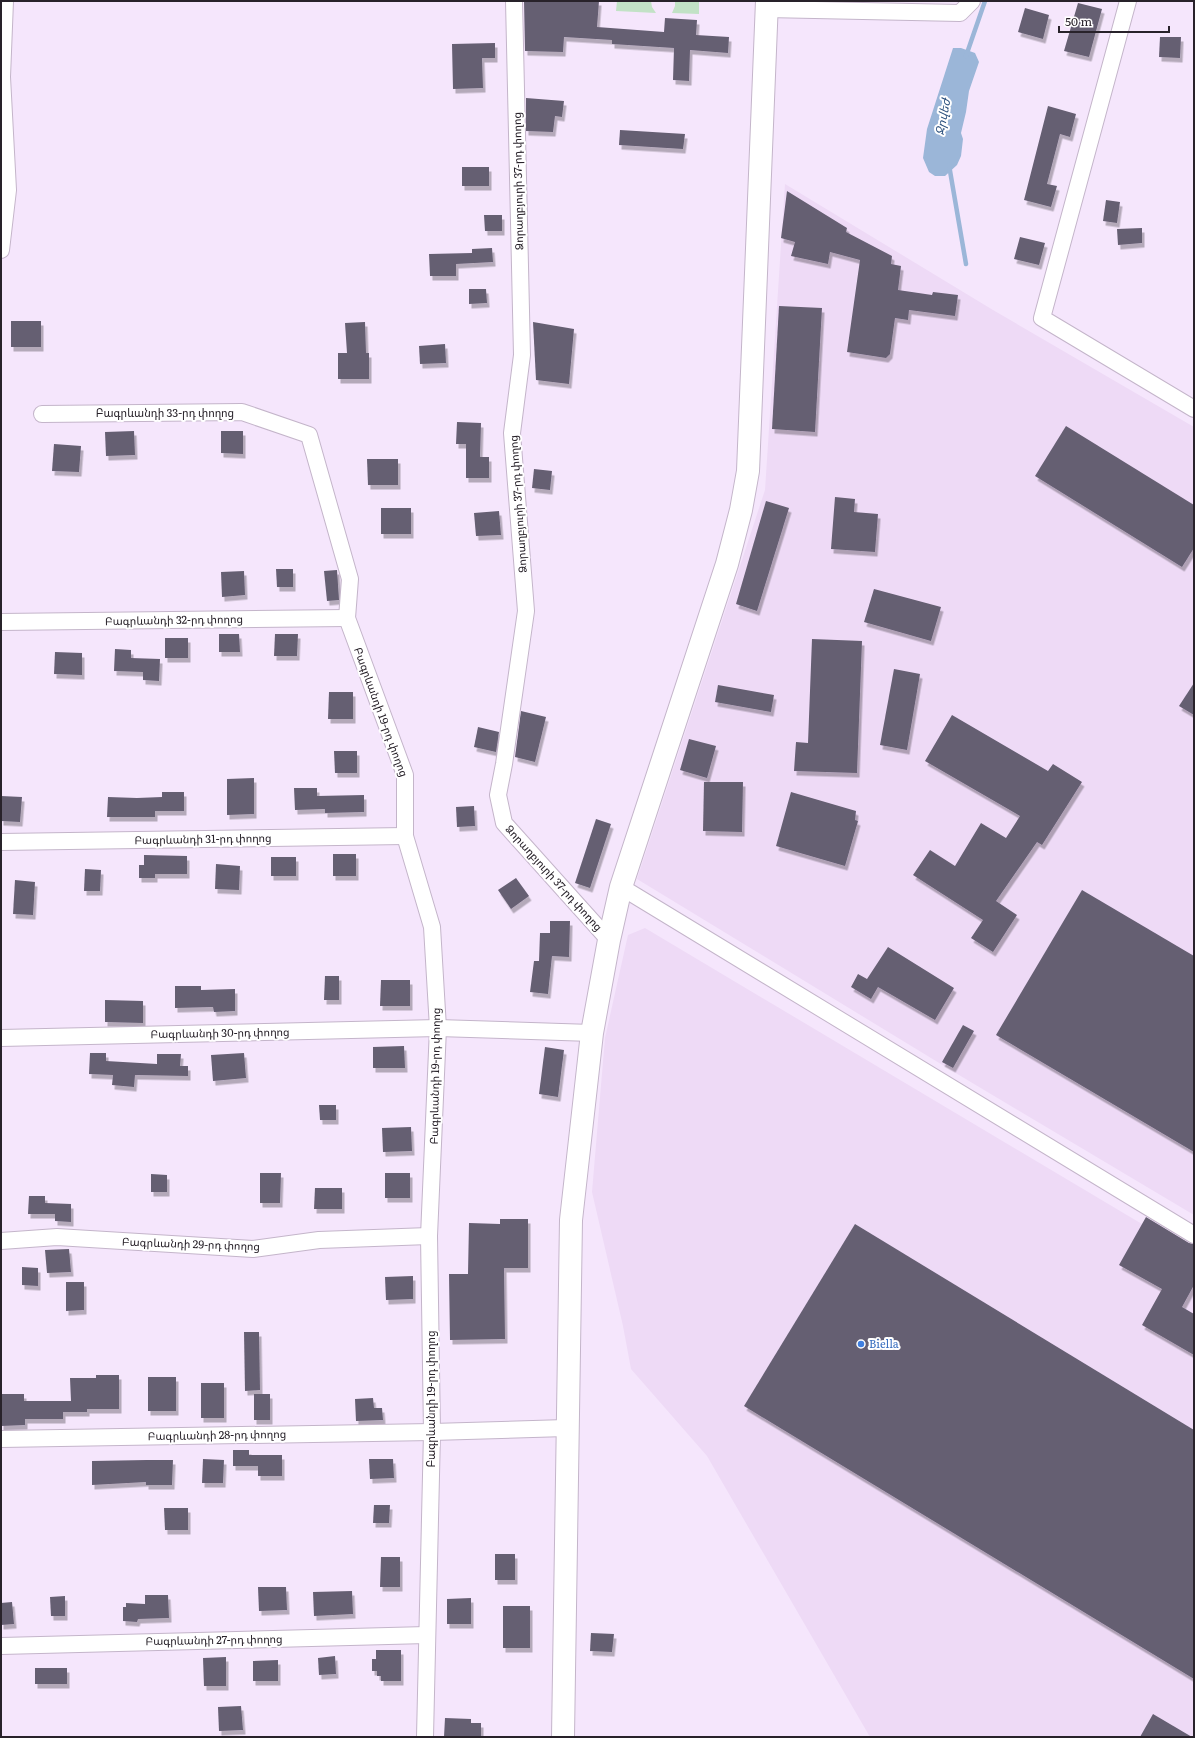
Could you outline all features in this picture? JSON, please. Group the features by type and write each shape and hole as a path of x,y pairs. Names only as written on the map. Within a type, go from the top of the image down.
{"street":[{"path":"1,250 8,190 2,77 5,1"},
{"name":"Ձորաղբյուրի 37-րդ փողոց","path":"514,1 522,355 512,433 526,611 504,764 498,795 504,823 609,940"},
{"path":"562,1737 566,1428 571,1220 592,1033 609,940 622,887 727,564 741,510 748,471 767,5 864,6 960,13 972,1"},
{"path":"1128,1 1042,318 1194,409"},
{"name":"Բագրևանդի 33-րդ փողոց","path":"42,414 242,412 309,435"},
{"name":"Բագրևանդի 19-րդ փողոց","path":"309,435 350,579 347,618 405,775 405,836 432,927 438,1028 429,1236 432,1432 425,1737"},
{"name":"Բագրևանդի 32-րդ փողոց","path":"1,622 347,618"},
{"name":"Բագրևանդի 31-րդ փողոց","path":"1,842 405,836"},
{"path":"622,887 1194,1235"},
{"name":"Բագրևանդի 30-րդ փողոց","path":"1,1038 438,1028 592,1033"},
{"name":"Բագրևանդի 29-րդ փողոց","path":"1,1241 57,1237 253,1249 318,1240 429,1236"},
{"name":"Բագրևանդի 28-րդ փողոց","path":"1,1439 432,1432 566,1428"},
{"name":"Բագրևանդի 27-րդ փողոց","path":"1,1646 427,1635"}],"shaded area":[{"path":"785,184 993,310 1194,427 1194,1215 954,1072 637,879 765,490"},
{"path":"645,928 1194,1255 1194,1737 870,1737 707,1456 631,1369 623,1326 592,1192 605,1038 628,935"}],"green space":[{"path":"617,1 651,1 652,7 656,13 616,11"},
{"path":"675,1 699,1 699,14 672,13 675,6"}],"water":[{"path":"953,48 961,48 975,53 979,62 969,91 961,133 963,139 961,156 957,165 945,176 935,176 929,172 923,158 927,129"}],"building":[{"path":"524,1 599,1 597,27 664,32 665,18 697,20 696,35 729,37 728,53 690,50 689,81 673,80 674,48 612,44 612,40 564,37 563,52 525,51"},
{"path":"1078,3 1102,9 1089,57 1064,51"},
{"path":"1025,8 1049,15 1043,39 1018,32"},
{"path":"1160,37 1181,37 1180,58 1159,57"},
{"path":"495,43 495,58 482,58 483,88 453,89 452,44"},
{"path":"526,98 564,101 562,117 555,116 553,132 526,131"},
{"path":"1048,106 1076,114 1070,137 1060,134 1047,184 1057,186 1051,207 1024,200"},
{"path":"620,130 685,134 683,149 619,145"},
{"path":"462,167 489,167 489,186 462,186"},
{"path":"787,191 847,228 846,232 892,256 891,264 901,266 898,290 932,295 933,292 958,295 955,316 909,310 908,320 895,318 890,354 886,358 847,352 860,260 830,252 828,264 791,256 795,242 781,238"},
{"path":"1106,200 1120,202 1117,223 1103,221"},
{"path":"484,215 502,215 502,231 485,231"},
{"path":"1142,228 1142,243 1118,245 1117,229"},
{"path":"1020,237 1045,243 1039,265 1014,259"},
{"path":"492,248 493,262 456,264 456,276 430,276 429,254 472,253 472,249"},
{"path":"469,289 486,289 487,303 469,304"},
{"path":"779,306 822,308 815,432 772,429"},
{"path":"11,321 41,321 41,347 11,347"},
{"path":"365,322 366,353 369,353 369,379 338,379 338,353 347,353 345,323"},
{"path":"533,322 574,329 569,384 536,380"},
{"path":"445,344 446,363 420,364 419,346"},
{"path":"457,422 481,423 480,457 489,457 489,478 466,478 466,444 456,444"},
{"path":"1066,426 1194,505 1194,548 1182,567 1035,476"},
{"path":"134,431 135,455 106,456 105,432"},
{"path":"221,431 243,431 243,454 221,453"},
{"path":"54,444 81,446 79,472 52,471"},
{"path":"367,459 398,459 398,485 368,485"},
{"path":"534,469 552,471 550,490 532,488"},
{"path":"835,497 855,499 854,512 878,514 875,552 831,549"},
{"path":"766,501 789,508 757,611 736,604"},
{"path":"381,508 411,508 411,534 381,534"},
{"path":"499,511 501,535 476,536 474,513"},
{"path":"276,569 293,569 293,587 277,587"},
{"path":"337,570 339,600 327,601 324,571"},
{"path":"244,571 245,595 222,597 221,572"},
{"path":"874,589 941,607 931,641 864,622"},
{"path":"219,634 239,634 240,652 219,652"},
{"path":"275,634 298,634 297,656 274,656"},
{"path":"165,638 188,638 188,658 165,658"},
{"path":"812,639 862,641 857,773 794,771 796,742 808,743"},
{"path":"115,649 131,650 131,658 160,659 159,681 143,680 143,672 114,671"},
{"path":"55,652 82,653 82,675 54,674"},
{"path":"894,669 920,674 907,750 880,745"},
{"path":"1194,683 1194,715 1179,706"},
{"path":"718,685 774,695 771,712 715,702"},
{"path":"329,692 353,692 353,719 328,719"},
{"path":"521,711 546,717 535,762 515,757"},
{"path":"952,715 1048,771 1053,764 1082,782 1042,845 1037,842 996,901 1017,915 993,952 971,938 983,920 913,875 930,850 955,866 981,823 1006,838 1020,816 925,761"},
{"path":"478,727 499,732 496,752 474,747"},
{"path":"689,739 716,746 707,778 680,770"},
{"path":"334,751 357,751 357,773 335,773"},
{"path":"254,778 254,814 227,815 227,779"},
{"path":"704,782 743,782 742,832 703,831"},
{"path":"294,788 317,788 317,796 364,795 364,812 325,813 325,809 295,810"},
{"path":"162,792 184,792 184,811 155,811 155,817 107,817 108,797 162,797"},
{"path":"791,792 856,811 855,820 858,821 845,866 776,846"},
{"path":"1,796 22,797 20,822 1,821"},
{"path":"474,806 475,826 457,827 456,807"},
{"path":"596,819 611,824 590,888 575,883"},
{"path":"333,854 356,854 356,876 333,876"},
{"path":"144,855 187,856 187,874 155,874 155,878 139,878 139,865 144,865"},
{"path":"271,857 296,857 296,876 271,876"},
{"path":"216,864 240,866 239,890 215,889"},
{"path":"85,869 101,870 100,891 84,891"},
{"path":"516,878 529,896 511,909 498,890"},
{"path":"15,880 35,882 33,915 13,914"},
{"path":"1082,890 1194,956 1194,1152 996,1035"},
{"path":"550,921 570,921 569,957 552,956 548,994 530,992 534,961 539,961 540,933 550,933"},
{"path":"888,947 954,988 935,1020 878,987 871,999 851,987 858,974 867,979"},
{"path":"325,976 339,976 339,1000 324,1000"},
{"path":"381,980 410,980 410,1006 380,1006"},
{"path":"175,986 201,986 201,990 235,989 235,1011 214,1012 213,1007 175,1008"},
{"path":"105,1000 143,1001 143,1023 105,1022"},
{"path":"963,1025 974,1031 953,1068 942,1062"},
{"path":"404,1046 405,1068 373,1068 373,1047"},
{"path":"545,1047 564,1050 558,1097 539,1094"},
{"path":"90,1053 106,1053 106,1061 157,1064 157,1054 181,1054 180,1066 188,1066 188,1076 135,1075 134,1087 112,1085 113,1075 89,1074"},
{"path":"244,1053 246,1078 213,1081 211,1055"},
{"path":"319,1105 336,1105 336,1120 320,1120"},
{"path":"411,1127 412,1151 383,1152 382,1128"},
{"path":"260,1173 281,1173 280,1203 260,1203"},
{"path":"385,1173 410,1173 410,1198 385,1198"},
{"path":"151,1174 167,1175 167,1192 151,1192"},
{"path":"315,1188 342,1188 342,1209 314,1209"},
{"path":"29,1196 45,1196 45,1203 71,1204 71,1222 55,1221 55,1214 28,1214"},
{"path":"1146,1217 1189,1243 1194,1244 1194,1285 1182,1307 1194,1314 1194,1355 1142,1325 1162,1289 1119,1265"},
{"path":"500,1219 528,1219 528,1268 504,1268 505,1339 450,1340 449,1274 468,1274 469,1223 500,1224"},
{"path":"855,1224 1194,1430 1194,1679 744,1406"},
{"path":"69,1249 71,1272 47,1273 45,1250"},
{"path":"22,1267 38,1268 38,1286 22,1285"},
{"path":"413,1276 413,1299 386,1300 385,1277"},
{"path":"66,1282 84,1282 84,1310 66,1311"},
{"path":"244,1332 259,1332 260,1390 245,1391"},
{"path":"96,1375 119,1375 119,1409 87,1409 87,1412 63,1412 63,1419 25,1419 25,1425 1,1426 1,1394 24,1394 24,1401 71,1401 70,1378 96,1378"},
{"path":"148,1377 176,1377 176,1411 148,1411"},
{"path":"201,1383 224,1383 224,1418 201,1418"},
{"path":"254,1394 270,1394 270,1420 254,1420"},
{"path":"373,1398 374,1408 382,1408 383,1420 356,1421 355,1399"},
{"path":"233,1450 249,1450 249,1455 282,1455 282,1476 258,1476 258,1466 233,1466"},
{"path":"203,1459 224,1460 223,1483 202,1483"},
{"path":"369,1459 393,1459 394,1478 370,1479"},
{"path":"173,1460 172,1485 146,1485 146,1482 92,1485 92,1461"},
{"path":"374,1505 390,1505 389,1523 373,1523"},
{"path":"164,1508 188,1508 188,1530 165,1530"},
{"path":"495,1554 515,1554 515,1580 495,1580"},
{"path":"381,1557 400,1557 400,1587 380,1587"},
{"path":"258,1587 286,1587 287,1610 259,1611"},
{"path":"352,1591 353,1614 314,1616 313,1592"},
{"path":"145,1595 168,1595 169,1618 138,1619 137,1622 123,1621 123,1607 126,1607 126,1603 145,1604"},
{"path":"65,1596 65,1616 51,1616 50,1597"},
{"path":"471,1598 471,1624 447,1624 447,1599"},
{"path":"12,1602 14,1624 1,1625 1,1603"},
{"path":"503,1606 530,1606 530,1648 503,1648"},
{"path":"591,1633 614,1634 612,1652 590,1651"},
{"path":"376,1650 401,1650 401,1681 381,1681 381,1676 377,1676 377,1671 372,1671 372,1659 376,1659"},
{"path":"335,1656 336,1674 319,1675 318,1658"},
{"path":"226,1657 226,1686 204,1686 203,1658"},
{"path":"278,1660 278,1681 253,1681 253,1661"},
{"path":"35,1668 67,1668 67,1684 35,1684"},
{"path":"241,1706 243,1730 219,1731 218,1707"},
{"path":"1153,1714 1192,1737 1140,1737"},
{"path":"445,1718 471,1719 471,1723 481,1723 481,1737 444,1737"}],"waterway":[{"name":"Ջրվեժ","path":"966,56 985,1"},
{"name":"Ջրվեժ","path":"949,165 966,264"}],"place":[{"name":"Biella","path":"861,1344"}]}
